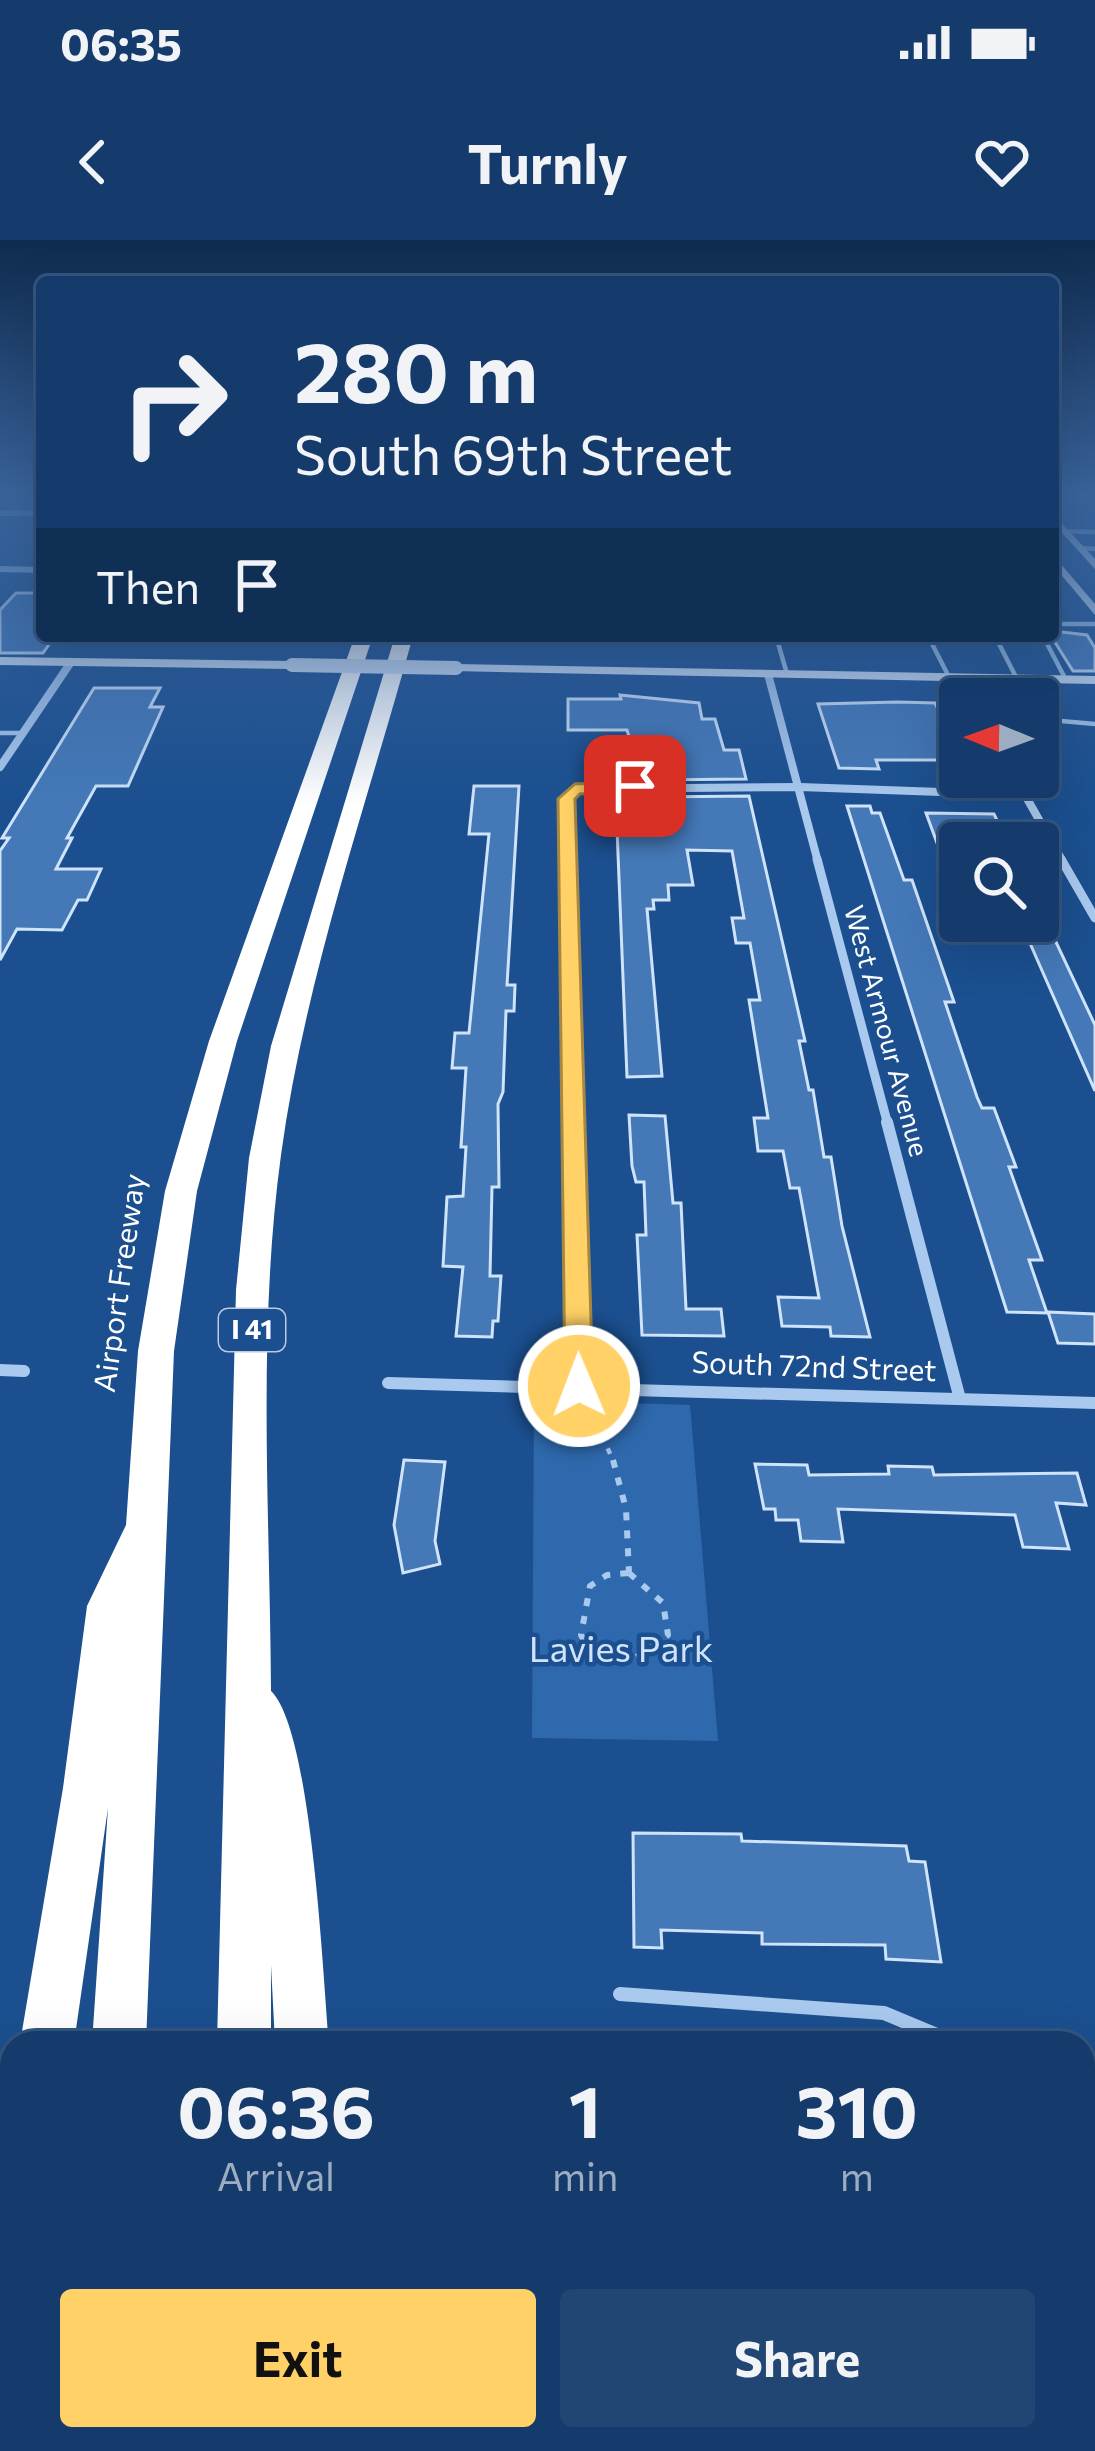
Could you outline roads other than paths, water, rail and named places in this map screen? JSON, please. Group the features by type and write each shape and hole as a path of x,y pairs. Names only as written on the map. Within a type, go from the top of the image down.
{"highway":[{"name":"Airport Freeway","path":"119,2031 156,1352 181,1191 223,1041 362,642"},
{"name":"I 41","path":"244,2031 245,1651 253,1291 265,1157 285,1046 402,642"},
{"path":"49,2031 108,1606 149,1519"},
{"path":"245,1651 286,1825 301,2031"}],"street":[{"path":"0,661 986,678"},
{"path":"0,767 71,662"},
{"name":"West Armour Avenue","path":"768,674 960,1399"},
{"path":"1059,680 1095,680"},
{"path":"579,1386 567,799 575,789 800,787 1025,795 1095,918"},
{"path":"0,1370 24,1371"},
{"name":"South 72nd Street","path":"388,1383 1095,1403"}],"lane":[{"path":"1059,624 1095,624"},
{"path":"778,642 787,674"},
{"path":"931,642 949,677"},
{"path":"999,642 1021,678"},
{"path":"1046,642 1066,680"},
{"path":"1059,721 1095,724"},
{"path":"0,733 23,733"},
{"path":"620,1994 884,2013 927,2031"}],"park label":[{"name":"Lavies Park","path":"621,1649"}]}
